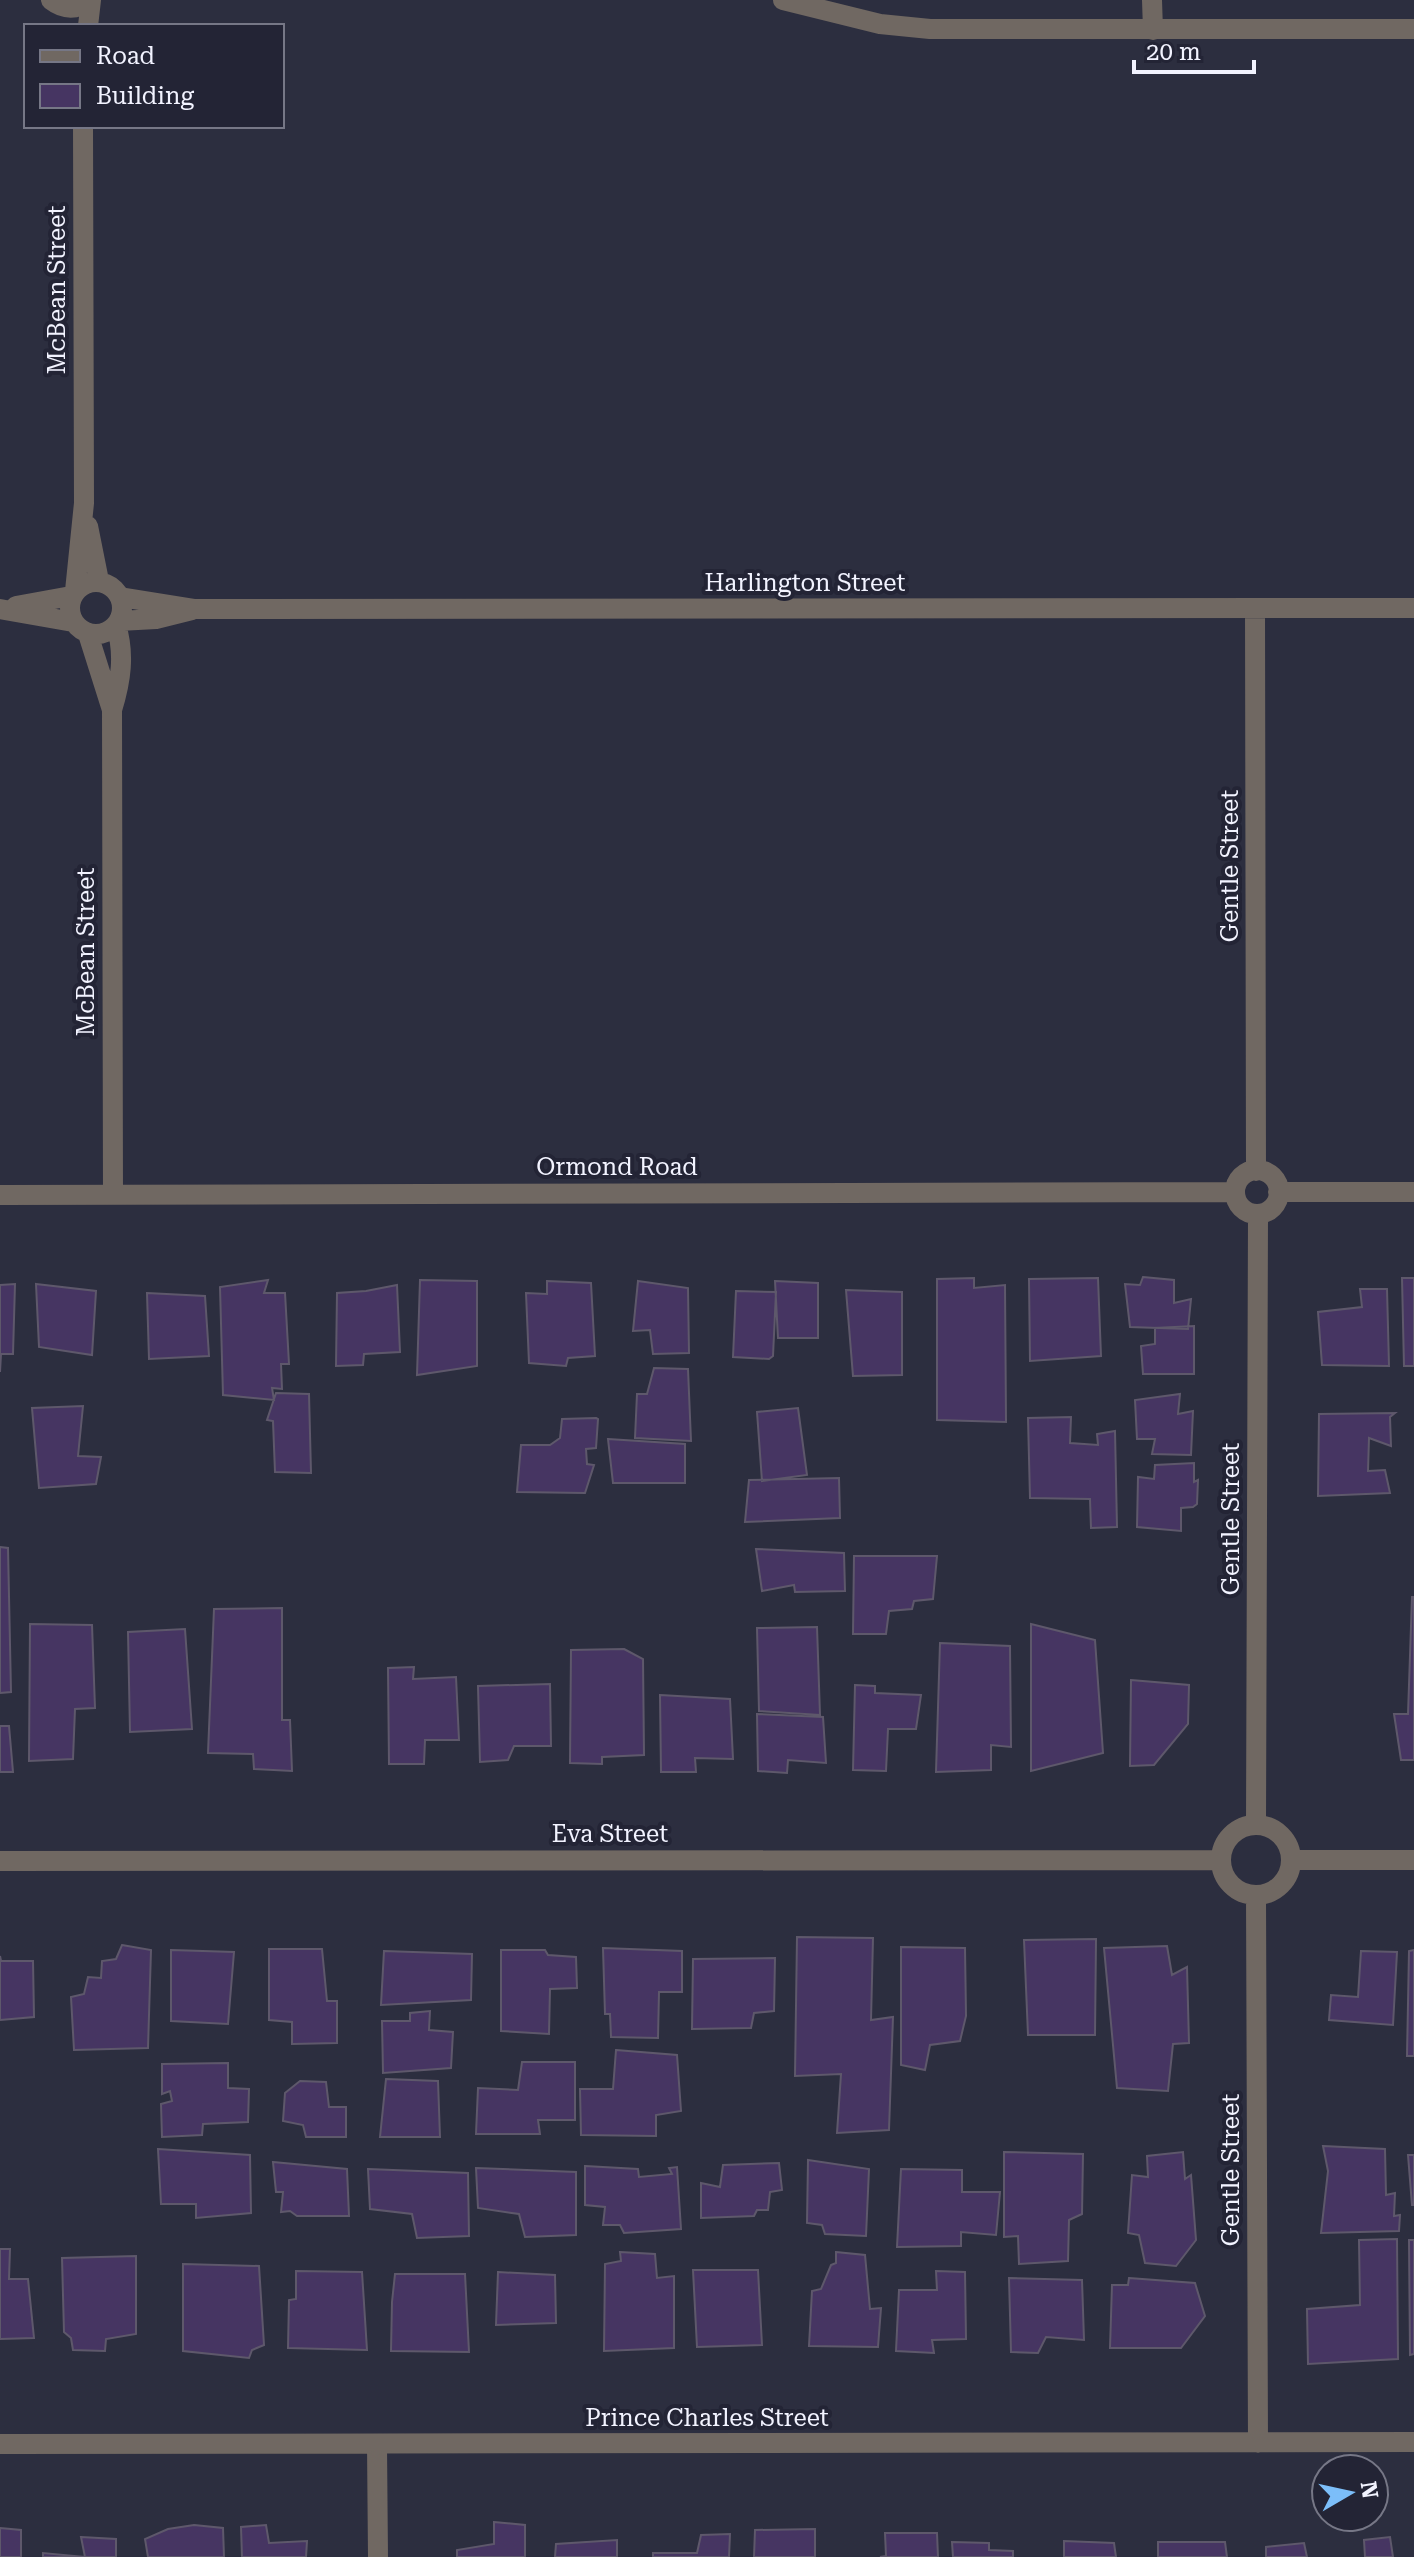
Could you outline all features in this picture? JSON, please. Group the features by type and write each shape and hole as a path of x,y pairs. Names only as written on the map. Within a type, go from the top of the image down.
{"street":[{"path":"62,11 91,0"},
{"path":"88,24 91,0"},
{"path":"783,0 905,28 1414,29"},
{"path":"1152,0 1153,30"},
{"name":"McBean Street","path":"73,594 84,503 83,128"},
{"name":"McBean Street","path":"84,503 99,581"},
{"path":"73,594 0,609 80,628 104,633 118,623 122,605 111,586 99,581 82,585 73,594 69,613 80,628"},
{"name":"Harlington Street","path":"120,597 195,609 1414,608"},
{"name":"Harlington Street","path":"118,623 156,619 195,609"},
{"name":"Gentle Street","path":"1255,609 1256,1171"},
{"name":"McBean Street","path":"113,1194 112,710 120,685 118,623"},
{"name":"McBean Street","path":"80,628 112,710"},
{"path":"1256,1171 1272,1176 1278,1192 1272,1209 1258,1215 1239,1206 1235,1192 1240,1179 1256,1171"},
{"name":"Ormond Road","path":"0,1195 1235,1192"},
{"path":"1278,1192 1414,1192"},
{"name":"Gentle Street","path":"1256,1824 1258,1215"},
{"path":"1256,1824 1269,1827 1281,1835 1290,1847 1292,1860 1286,1880 1270,1893 1256,1896 1240,1892 1230,1884 1220,1860 1229,1838 1237,1830 1256,1824"},
{"name":"Eva Street","path":"0,1861 1220,1860"},
{"path":"1292,1860 1414,1860"},
{"name":"Gentle Street","path":"1256,1896 1258,2443"},
{"name":"Prince Charles Street","path":"0,2444 1414,2442"},
{"path":"377,2445 378,2557"}],"building":[{"path":"1143,1277 1174,1280 1174,1303 1191,1299 1188,1329 1130,1327 1125,1284 1140,1285"},
{"path":"974,1278 974,1288 1005,1285 1006,1422 937,1420 937,1279"},
{"path":"1098,1278 1101,1356 1030,1361 1029,1279"},
{"path":"1402,1278 1414,1278 1414,1366 1404,1366"},
{"path":"268,1280 264,1293 285,1293 289,1364 281,1364 282,1389 272,1388 274,1400 223,1395 220,1287"},
{"path":"420,1280 477,1281 477,1366 417,1375"},
{"path":"547,1281 591,1283 595,1356 568,1358 566,1366 529,1363 526,1293 547,1294"},
{"path":"638,1281 688,1288 689,1353 653,1354 650,1330 633,1331"},
{"path":"775,1281 818,1283 818,1338 778,1338"},
{"path":"15,1284 13,1354 1,1354 0,1372 0,1285"},
{"path":"36,1284 96,1291 92,1355 39,1347"},
{"path":"397,1285 400,1352 364,1354 363,1365 336,1366 337,1293"},
{"path":"1360,1289 1387,1289 1389,1366 1322,1365 1318,1312 1362,1307"},
{"path":"846,1290 902,1292 902,1375 853,1376"},
{"path":"736,1291 776,1292 773,1356 769,1359 733,1357"},
{"path":"147,1293 205,1296 209,1356 149,1359"},
{"path":"1194,1326 1194,1374 1143,1374 1141,1346 1155,1344 1155,1328"},
{"path":"654,1368 688,1369 691,1441 635,1438 637,1394 647,1394"},
{"path":"276,1393 309,1394 311,1473 275,1472 273,1421 267,1420"},
{"path":"1180,1394 1178,1414 1193,1411 1191,1455 1152,1454 1155,1439 1137,1439 1135,1400"},
{"path":"83,1406 78,1456 101,1457 96,1484 39,1488 32,1408"},
{"path":"798,1408 807,1475 762,1481 757,1412"},
{"path":"1395,1413 1390,1417 1391,1446 1369,1438 1368,1471 1385,1470 1390,1493 1318,1496 1319,1414"},
{"path":"1071,1417 1070,1443 1098,1445 1097,1434 1115,1431 1117,1527 1091,1528 1090,1499 1030,1498 1028,1418"},
{"path":"596,1418 596,1448 586,1449 587,1464 594,1465 585,1493 517,1492 521,1445 550,1445 560,1438 562,1419"},
{"path":"608,1439 685,1444 685,1483 613,1483"},
{"path":"1194,1463 1194,1482 1198,1480 1197,1504 1181,1508 1181,1531 1137,1527 1138,1477 1154,1479 1155,1465"},
{"path":"839,1478 840,1518 745,1522 749,1480"},
{"path":"0,1547 8,1548 11,1692 0,1693"},
{"path":"756,1549 844,1553 845,1591 795,1592 794,1585 762,1591"},
{"path":"854,1556 937,1556 933,1599 914,1601 912,1609 889,1611 886,1634 853,1634"},
{"path":"1412,1597 1414,1760 1401,1760 1394,1714 1408,1714"},
{"path":"282,1608 282,1720 290,1720 292,1771 254,1769 253,1754 208,1753 214,1609"},
{"path":"30,1624 92,1625 95,1708 75,1709 73,1759 29,1761"},
{"path":"1031,1624 1095,1640 1103,1753 1031,1771"},
{"path":"817,1627 820,1715 759,1711 757,1628"},
{"path":"185,1629 192,1729 130,1732 128,1632"},
{"path":"940,1643 1010,1646 1011,1747 991,1745 991,1770 936,1772"},
{"path":"624,1649 643,1659 644,1755 602,1757 602,1764 570,1763 571,1650"},
{"path":"414,1667 413,1679 456,1677 459,1740 425,1740 424,1764 389,1764 388,1668"},
{"path":"1131,1680 1189,1685 1188,1724 1154,1765 1130,1766"},
{"path":"550,1684 551,1746 514,1746 508,1760 480,1762 478,1686"},
{"path":"855,1685 875,1686 875,1693 921,1695 916,1729 888,1729 886,1771 853,1770"},
{"path":"660,1695 730,1699 733,1759 695,1758 696,1772 661,1772"},
{"path":"757,1714 823,1717 826,1763 788,1760 787,1773 758,1771"},
{"path":"0,1726 9,1726 13,1772 0,1772"},
{"path":"797,1937 873,1938 871,2020 893,2017 889,2130 837,2133 841,2074 795,2076"},
{"path":"1096,1939 1095,2035 1028,2035 1024,1940"},
{"path":"122,1945 151,1950 148,2048 74,2050 71,1997 84,1994 88,1977 101,1978 102,1961 116,1959"},
{"path":"1167,1946 1172,1975 1187,1967 1189,2043 1173,2044 1168,2091 1117,2088 1104,1948"},
{"path":"901,1947 965,1948 966,2016 960,2041 930,2045 925,2070 901,2065"},
{"path":"603,1948 682,1951 682,1992 659,1992 658,2038 611,2037 610,2014 605,2014"},
{"path":"269,1949 322,1949 327,2001 337,2001 337,2043 292,2044 292,2022 269,2020"},
{"path":"171,1950 234,1952 228,2024 171,2021"},
{"path":"501,1950 545,1950 548,1955 576,1957 577,1988 550,1989 549,2034 501,2031"},
{"path":"1414,1950 1414,2056 1407,2056 1409,1951"},
{"path":"384,1951 472,1954 471,2000 381,2005"},
{"path":"1361,1951 1397,1952 1393,2025 1329,2020 1331,1995 1358,1997"},
{"path":"0,1956 1,1961 33,1961 34,2017 0,2020"},
{"path":"775,1958 774,2011 754,2013 751,2028 692,2029 693,1959"},
{"path":"430,2011 429,2030 453,2032 451,2068 383,2073 382,2021 410,2021 410,2013"},
{"path":"616,2050 677,2055 681,2111 656,2115 656,2136 581,2135 580,2089 613,2089"},
{"path":"522,2062 575,2062 575,2120 538,2120 540,2134 476,2134 478,2088 518,2090"},
{"path":"228,2063 228,2088 249,2089 248,2122 203,2124 202,2135 162,2137 161,2104 172,2101 170,2091 162,2094 162,2064"},
{"path":"386,2079 438,2081 440,2137 380,2137"},
{"path":"300,2081 326,2082 329,2107 346,2107 346,2137 306,2137 303,2125 283,2121 285,2093"},
{"path":"1323,2146 1385,2149 1386,2195 1395,2193 1394,2216 1400,2215 1399,2231 1321,2233 1328,2171"},
{"path":"158,2149 250,2155 251,2213 196,2218 196,2204 161,2204"},
{"path":"1004,2152 1083,2154 1082,2214 1069,2220 1068,2261 1019,2264 1018,2236 1004,2237"},
{"path":"1183,2152 1185,2179 1191,2175 1196,2240 1176,2266 1145,2263 1139,2235 1128,2233 1132,2175 1148,2177 1147,2156"},
{"path":"1408,2155 1414,2155 1414,2205 1412,2205"},
{"path":"808,2160 869,2169 866,2236 825,2234 822,2225 807,2223"},
{"path":"273,2162 347,2169 349,2216 297,2216 290,2211 281,2212 283,2192 276,2192"},
{"path":"779,2163 782,2190 770,2192 768,2210 757,2210 754,2216 701,2218 701,2183 720,2187 723,2165"},
{"path":"585,2166 638,2169 639,2177 672,2174 669,2168 677,2167 681,2229 624,2233 620,2225 603,2225 605,2207 585,2205"},
{"path":"476,2168 576,2172 576,2235 525,2237 519,2214 478,2208"},
{"path":"368,2169 468,2173 469,2236 417,2238 412,2214 370,2209"},
{"path":"901,2169 962,2170 962,2192 1000,2192 996,2235 961,2232 961,2246 897,2247"},
{"path":"1397,2239 1398,2359 1308,2364 1307,2309 1360,2305 1359,2240"},
{"path":"1409,2240 1414,2240 1414,2354 1410,2355"},
{"path":"0,2249 10,2249 9,2279 28,2279 34,2338 0,2339"},
{"path":"620,2252 655,2254 657,2278 674,2276 674,2348 604,2351 605,2264 621,2261"},
{"path":"836,2252 865,2255 870,2309 881,2308 878,2347 809,2346 812,2291 821,2289 831,2265 836,2263"},
{"path":"136,2256 136,2334 106,2339 105,2351 73,2350 71,2338 64,2332 62,2258"},
{"path":"183,2264 259,2266 264,2345 252,2350 249,2358 183,2351"},
{"path":"693,2270 758,2270 762,2345 697,2347"},
{"path":"296,2271 362,2272 367,2350 288,2348 289,2300 296,2299"},
{"path":"936,2271 965,2272 966,2339 932,2340 934,2353 896,2351 899,2290 937,2290"},
{"path":"498,2272 555,2275 556,2323 496,2325"},
{"path":"395,2274 465,2274 469,2352 391,2351"},
{"path":"1009,2278 1082,2280 1084,2340 1046,2337 1038,2353 1011,2352"},
{"path":"1129,2278 1195,2283 1205,2316 1181,2348 1110,2348 1112,2285 1128,2285"},
{"path":"494,2522 525,2525 525,2557 457,2557 457,2550 494,2544"},
{"path":"194,2525 223,2528 224,2557 148,2557 145,2539 168,2529"},
{"path":"266,2525 269,2543 307,2541 306,2557 242,2557 241,2527"},
{"path":"0,2528 21,2530 21,2557 0,2557"},
{"path":"815,2529 815,2557 754,2557 755,2530"},
{"path":"885,2533 937,2533 938,2557 880,2557 886,2556"},
{"path":"730,2534 729,2557 653,2557 653,2553 697,2553 701,2535"},
{"path":"81,2537 116,2539 116,2557 85,2557"},
{"path":"1390,2537 1393,2557 1365,2557 1364,2540"},
{"path":"617,2540 617,2557 555,2557 556,2544"},
{"path":"1064,2541 1114,2543 1116,2557 1064,2557"},
{"path":"952,2542 989,2543 989,2550 1013,2551 1013,2557 953,2557"},
{"path":"1158,2542 1225,2542 1227,2557 1158,2557"},
{"path":"1304,2543 1307,2557 1266,2557 1266,2547"},
{"path":"43,2553 85,2557 43,2557"}]}
